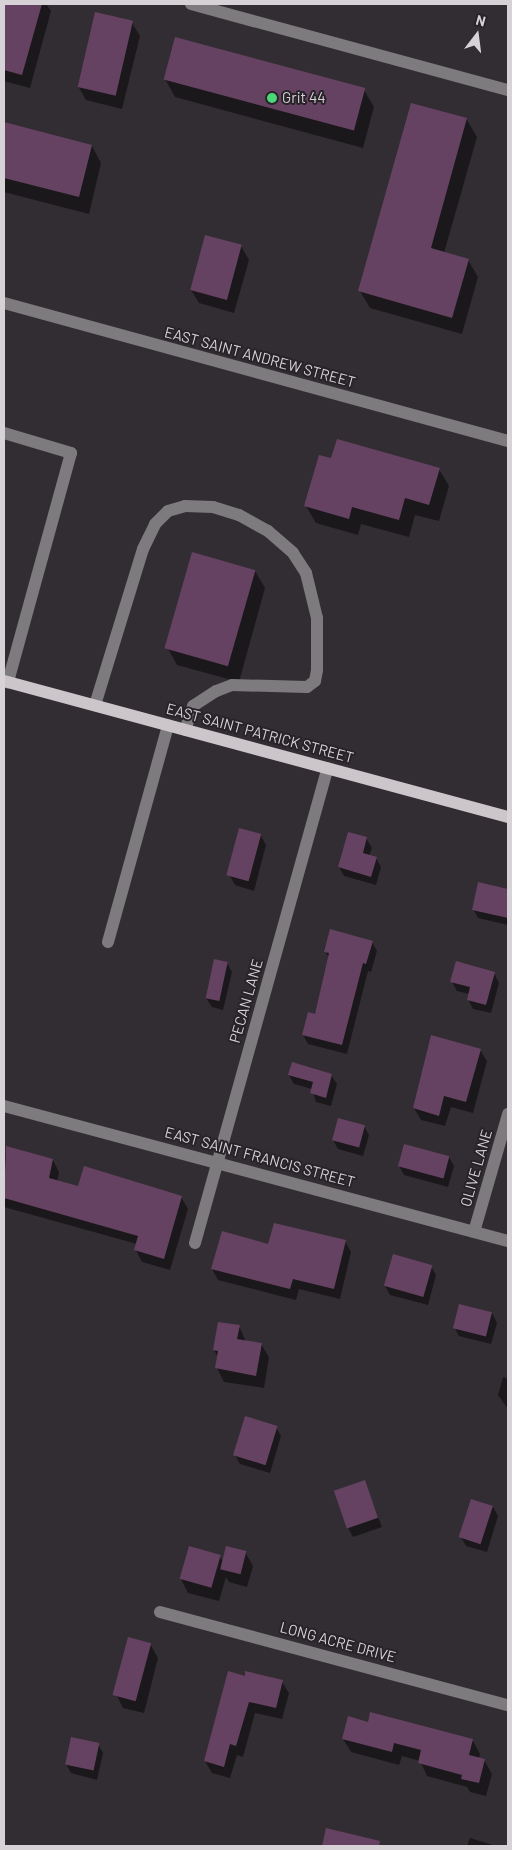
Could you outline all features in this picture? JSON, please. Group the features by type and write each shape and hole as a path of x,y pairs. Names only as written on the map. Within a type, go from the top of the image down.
{"main road":[{"name":"EAST SAINT PATRICK STREET","path":"6,681 508,817"}],"street":[{"path":"191,4 508,90"},
{"name":"EAST SAINT ANDREW STREET","path":"4,303 508,442"},
{"path":"4,433 71,453 6,681"},
{"path":"95,705 143,549 156,524 168,511 185,506 213,507 239,515 268,531 293,553 306,573 317,618 317,670 315,682 307,687 232,685 216,691 193,706 185,730"},
{"path":"108,942 168,725"},
{"name":"PECAN LANE","path":"195,1243 328,768"},
{"name":"EAST SAINT FRANCIS STREET","path":"4,1106 508,1241"},
{"name":"OLIVE LANE","path":"474,1232 508,1114"},
{"name":"LONG ACRE DRIVE","path":"160,1612 508,1705"}],"building":[{"path":"4,4 42,4 22,75 4,70"},
{"path":"95,12 133,21 116,96 78,87"},
{"path":"175,37 365,88 354,130 164,80"},
{"path":"411,103 467,118 431,248 469,259 452,318 358,291"},
{"path":"4,122 92,145 79,197 4,178"},
{"path":"205,235 242,245 227,300 190,290"},
{"path":"337,439 440,468 429,505 405,498 399,520 352,507 349,519 304,506 319,455 331,458"},
{"path":"192,552 255,570 228,666 164,648"},
{"path":"239,828 261,834 249,881 226,875"},
{"path":"348,832 367,837 363,853 377,857 371,877 338,867"},
{"path":"478,882 508,889 508,918 472,910"},
{"path":"330,929 373,941 366,964 363,963 342,1045 302,1035 308,1012 315,1014 329,953 324,952"},
{"path":"214,959 228,962 219,1001 206,998"},
{"path":"456,961 495,972 486,1005 467,1000 470,987 450,982"},
{"path":"431,1035 481,1049 466,1102 444,1096 439,1116 413,1108"},
{"path":"292,1062 332,1074 326,1098 310,1093 313,1082 288,1075"},
{"path":"338,1118 365,1125 359,1147 332,1140"},
{"path":"404,1144 449,1156 443,1178 398,1166"},
{"path":"6,1146 53,1159 49,1178 78,1186 84,1166 182,1196 164,1259 134,1250 138,1236 4,1198"},
{"path":"274,1223 346,1240 334,1289 293,1279 290,1289 211,1269 222,1231 268,1244"},
{"path":"393,1254 432,1265 423,1297 384,1286"},
{"path":"459,1304 492,1312 486,1336 453,1328"},
{"path":"218,1322 240,1325 237,1339 262,1343 256,1376 215,1368 218,1351 213,1350"},
{"path":"245,1416 278,1426 266,1465 233,1455"},
{"path":"365,1480 378,1518 347,1529 334,1491"},
{"path":"471,1499 493,1506 481,1544 459,1537"},
{"path":"189,1546 221,1555 211,1588 180,1579"},
{"path":"226,1546 246,1551 241,1574 220,1569"},
{"path":"128,1637 151,1643 136,1701 112,1695"},
{"path":"228,1671 245,1676 245,1671 283,1680 276,1708 249,1702 236,1746 230,1744 224,1767 204,1761"},
{"path":"370,1712 473,1739 469,1755 485,1759 479,1783 461,1779 462,1775 418,1763 421,1750 394,1743 392,1752 342,1739 348,1716 368,1722"},
{"path":"71,1737 99,1743 94,1770 65,1764"},
{"path":"326,1828 380,1841 379,1846 322,1846"}],"place":[{"name":"Grit 44","path":"272,98"}]}
